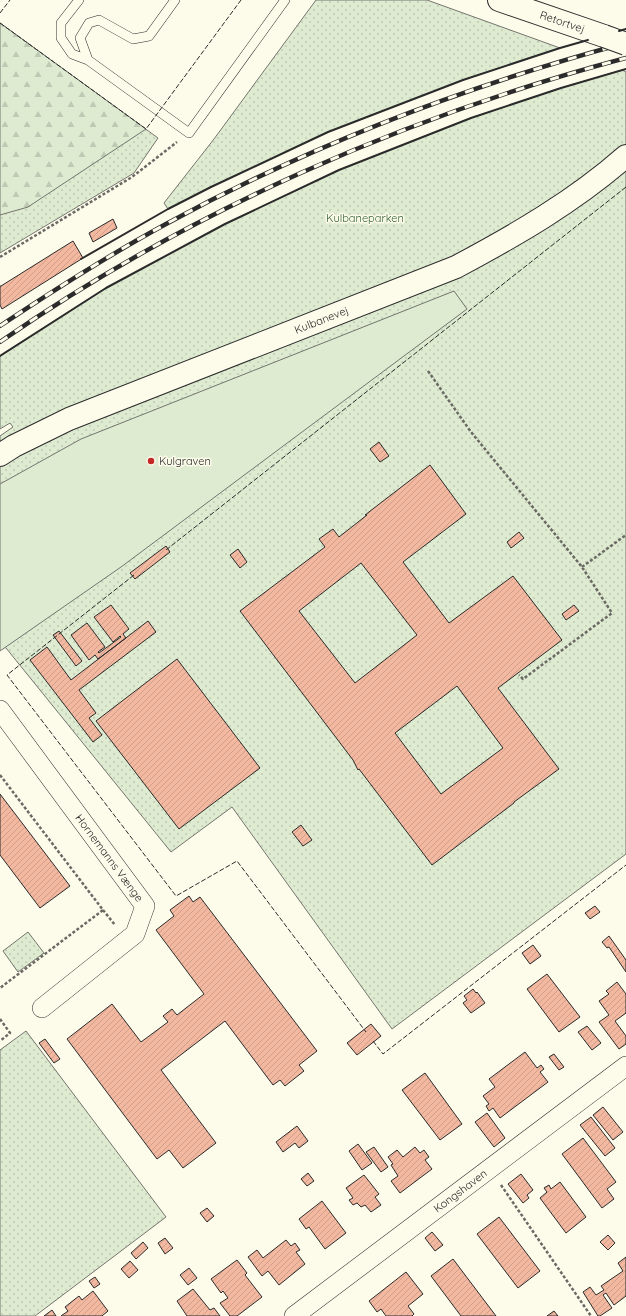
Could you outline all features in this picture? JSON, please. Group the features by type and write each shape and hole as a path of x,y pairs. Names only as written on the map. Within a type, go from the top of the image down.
{"street":[{"name":"Retortvej","path":"499,0 626,44"},
{"name":"Kulbanevej","path":"0,455 20,443 69,419 456,267 513,236 565,204 626,156"},
{"name":"Hornemanns Vænge","path":"0,710 145,906 135,934 42,1008"},
{"name":"Kongshaven","path":"294,1316 626,1066"}],"lane":[{"path":"79,0 61,23 61,38 72,54 88,60 189,133 285,0"},
{"path":"88,60 80,38 89,23 99,20 133,39 149,36 175,0"}],"path":[{"path":"0,257 132,177 189,133"},
{"path":"428,371 470,432 582,568 612,613 523,679 519,675"},
{"path":"582,568 626,535"},
{"path":"0,775 103,910 0,988"},
{"path":"0,1019 10,1033 0,1041"},
{"path":"490,1169 591,1316"}],"green space":[{"path":"316,0 427,0 560,48 463,80 328,132 168,209 164,203 214,139"},
{"path":"0,23 158,138 134,173 0,253"},
{"path":"0,23 146,129 28,207 0,215"},
{"name":"Kulbaneparken","path":"622,70 626,72 626,854 392,1029 232,807 171,852 6,648 0,644 0,436 13,427 10,423 0,429 0,356 106,288 225,224 339,170 471,118 561,88"},
{"name":"Kulgraven","path":"454,291 467,309 121,567 0,651 0,484 81,439"},
{"path":"28,932 44,953 18,972 3,951"},
{"path":"26,1031 166,1217 35,1316 0,1316 0,1050"}],"building":[{"path":"113,219 117,228 93,242 89,233"},
{"path":"73,241 83,258 2,309 0,305 0,286"},
{"path":"379,442 389,456 380,462 370,449"},
{"path":"430,465 466,514 403,562 449,623 513,576 562,640 498,688 559,769 432,865 359,769 358,770 353,760 240,611 325,547 319,539 333,529 339,537 367,515 365,515","holes":["361,563 417,635 355,683 299,611","457,686 503,748 441,794 395,733"]},
{"path":"519,532 524,538 511,548 507,542"},
{"path":"166,546 170,552 135,579 130,573"},
{"path":"238,549 247,562 240,568 230,555"},
{"path":"111,605 129,629 123,634 126,638 98,659 95,655 89,660 71,635 87,623 105,647 98,652 99,653 121,637 120,636 113,642 94,617"},
{"path":"574,605 579,611 566,620 562,614"},
{"path":"148,621 156,632 79,690 96,713 89,718 102,735 93,742 30,660 47,647 71,680"},
{"path":"59,631 82,661 76,666 53,635"},
{"path":"177,659 260,768 179,829 96,721"},
{"path":"0,794 70,886 40,908 0,855"},
{"path":"301,825 312,840 303,846 292,832"},
{"path":"189,896 193,902 200,897 317,1051 299,1065 304,1071 285,1086 280,1080 273,1085 225,1021 161,1070 216,1143 183,1168 169,1150 157,1159 67,1039 112,1004 141,1042 168,1022 163,1016 172,1009 177,1015 204,994 156,930 174,916 170,910"},
{"path":"595,906 600,912 590,919 585,913"},
{"path":"609,936 626,960 626,972 609,947 607,948 602,942"},
{"path":"533,945 541,956 530,964 522,953"},
{"path":"547,974 580,1017 559,1032 527,989"},
{"path":"617,982 626,994 626,1013 615,1021 626,1036 626,1044 619,1049 599,1022 609,1015 599,1001 609,994 606,991"},
{"path":"473,989 485,1003 471,1013 463,1003 467,1000 464,996"},
{"path":"371,1024 381,1036 357,1055 347,1043"},
{"path":"587,1026 601,1043 592,1050 578,1032"},
{"path":"45,1039 60,1059 54,1063 39,1043"},
{"path":"525,1052 537,1068 541,1065 544,1069 540,1072 548,1082 500,1118 493,1108 489,1111 486,1106 489,1104 483,1096 495,1087 489,1079"},
{"path":"554,1054 564,1067 559,1070 549,1057"},
{"path":"425,1073 462,1124 440,1140 402,1090"},
{"path":"603,1107 623,1132 613,1140 593,1115"},
{"path":"487,1113 505,1138 494,1147 475,1122"},
{"path":"591,1117 615,1148 605,1156 580,1125"},
{"path":"297,1126 308,1141 299,1148 295,1143 283,1152 276,1142"},
{"path":"583,1138 616,1182 607,1189 614,1199 602,1208 562,1154"},
{"path":"358,1144 372,1163 362,1170 349,1151"},
{"path":"374,1147 388,1167 381,1172 366,1152"},
{"path":"415,1147 420,1153 424,1150 429,1157 425,1160 432,1169 400,1193 391,1181 398,1176 388,1157 397,1150 403,1157"},
{"path":"308,1173 314,1181 307,1186 301,1179"},
{"path":"521,1174 533,1190 527,1195 529,1198 523,1203 508,1184"},
{"path":"364,1175 379,1194 375,1197 381,1205 371,1212 365,1205 361,1207 357,1203 353,1205 349,1200 353,1198 346,1188"},
{"path":"560,1182 586,1217 566,1233 540,1198 547,1192 544,1188 549,1185 551,1189"},
{"path":"322,1201 346,1233 325,1249 309,1227 306,1229 299,1219"},
{"path":"207,1208 214,1216 207,1222 200,1213"},
{"path":"499,1217 540,1271 518,1288 477,1234"},
{"path":"432,1232 443,1245 435,1251 425,1238"},
{"path":"608,1235 615,1243 608,1250 600,1242"},
{"path":"165,1238 173,1248 165,1254 158,1243"},
{"path":"286,1240 291,1246 295,1243 300,1250 296,1252 305,1264 279,1285 268,1271 262,1276 248,1257 257,1250 263,1258"},
{"path":"143,1242 148,1248 136,1259 131,1253"},
{"path":"626,1257 626,1296 614,1305 606,1293 603,1295 612,1308 598,1316 583,1292 590,1287 596,1295 604,1290 601,1286 623,1271 618,1263"},
{"path":"453,1259 496,1316 461,1316 431,1276"},
{"path":"237,1260 247,1273 245,1275 262,1297 237,1316 230,1316 220,1303 228,1298 223,1291 221,1293 211,1279"},
{"path":"130,1261 138,1270 129,1278 121,1269"},
{"path":"189,1268 197,1278 188,1285 180,1275"},
{"path":"406,1272 423,1294 408,1306 414,1314 412,1316 386,1316 381,1309 377,1312 369,1301"},
{"path":"95,1277 100,1284 94,1288 89,1281"},
{"path":"193,1289 210,1310 214,1308 220,1316 187,1316 177,1301"},
{"path":"93,1291 108,1311 102,1316 61,1316 68,1311 65,1307 79,1296 82,1300"},
{"path":"52,1310 56,1316 44,1316"},
{"path":"554,1311 558,1316 547,1316"}],"railway":[{"path":"0,326 82,273 166,224 277,168 333,143 448,98 507,78 626,43"},
{"path":"0,342 72,295 146,251 223,210 301,173 380,139 461,109 543,82 626,58"}],"fence":[{"path":"0,13 10,0"},
{"path":"0,23 146,129 241,0"},
{"path":"166,550 626,187"},
{"path":"134,575 7,675 176,896 237,861 366,1032"},
{"path":"373,1041 383,1054 626,865"}],"wall":[{"path":"619,31 626,29"},
{"path":"81,259 168,209 328,132 463,80 588,40"},
{"path":"0,356 106,288 225,224 339,170 471,118 561,88 626,69"}],"place":[{"name":"Kulgraven","path":"151,461"}]}
